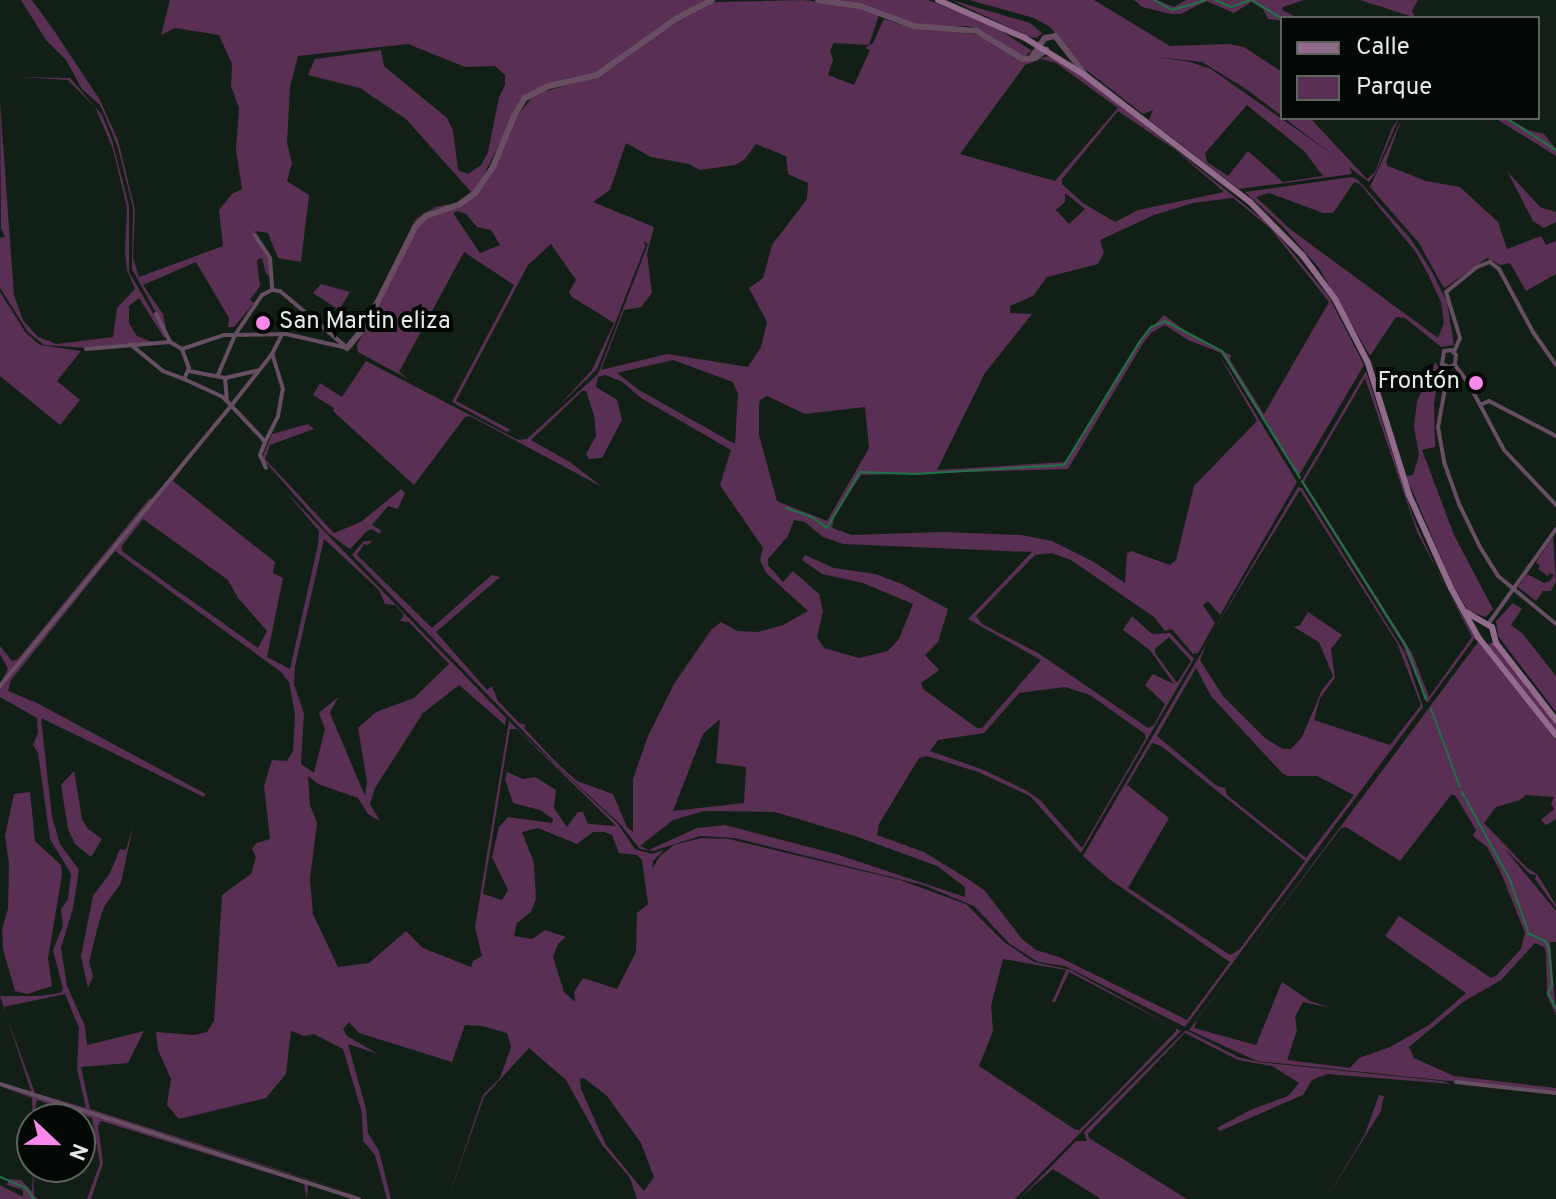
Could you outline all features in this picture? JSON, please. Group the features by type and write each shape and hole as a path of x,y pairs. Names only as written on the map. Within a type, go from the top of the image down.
{"main road":[{"path":"938,0 1025,38 1086,76 1250,202 1293,243 1321,278 1368,363 1409,495 1473,630 1556,735"},
{"path":"1463,610 1480,622 1489,623 1492,636 1556,720"},
{"path":"1473,630 1480,622"},
{"path":"1482,642 1492,636"}],"street":[{"path":"347,348 366,325 415,227 426,216 460,204 475,193 493,167 525,98 549,86 597,75 677,18 712,0"},
{"path":"818,0 866,7 914,26 977,31 1017,57 1032,56 1043,48 1045,38 1055,36 1086,76"},
{"path":"1025,38 1032,56"},
{"path":"255,235 270,258 272,290"},
{"path":"1556,365 1533,332 1496,265 1483,263 1446,292 1460,338 1439,412 1444,462 1480,547 1512,590 1556,624"},
{"path":"218,375 235,335 262,295 272,290 280,291 347,348"},
{"path":"156,314 170,342"},
{"path":"182,349 224,335 281,336 347,348"},
{"path":"0,686 272,354 281,336"},
{"path":"86,349 170,342 182,349 189,371 184,379"},
{"path":"130,344 163,371 229,404 265,442"},
{"path":"1454,352 1447,350 1441,354 1440,361 1452,366 1480,405 1504,450 1556,505"},
{"path":"266,468 260,455 278,416 283,389 272,354"},
{"path":"189,371 225,378 259,370"},
{"path":"225,378 229,404"},
{"path":"1480,405 1489,401 1556,436"},
{"path":"1489,623 1556,529"},
{"path":"1456,1082 1556,1093"},
{"path":"0,1084 359,1199"}],"green space":[{"path":"21,0 32,0 55,32 100,100 118,140 135,210 133,258 139,277 223,246 219,210 232,194 242,189 236,150 239,108 231,86 232,64 219,35 175,28 161,35 170,0 706,0 594,75 548,85 523,98 478,186 462,202 433,210 417,222 373,307 416,219 435,207 456,203 471,192 406,119 360,88 308,75 315,59 381,50 384,66 447,118 453,130 458,170 468,174 481,165 488,152 505,75 495,66 465,67 408,44 298,56 290,87 287,143 292,163 287,181 309,195 301,262 278,258 268,233 255,231 260,246 270,254 270,276 266,274 262,258 257,260 260,286 250,300 254,303 234,327 228,327 229,318 196,262 143,285 163,314 167,333 132,269 133,208 118,148 106,118 100,105 82,89 66,60 46,40"},
{"path":"804,0 862,8 879,15 869,45 834,43 830,50 833,60 828,75 854,85 870,50 865,48 873,43 884,19 909,27 980,35 1025,62 1050,56 1093,84 1270,225 1329,297 1364,365 1298,477 1221,353 1188,340 1165,325 1151,333 1142,345 1068,469 861,475 834,517 832,528 852,535 944,532 1021,535 1052,541 1094,562 1125,583 1127,553 1131,551 1170,565 1176,560 1194,486 1257,421 1219,355 1297,482 1220,615 1208,601 1203,605 1215,623 1198,653 1193,654 1172,629 1165,631 1154,617 1071,560 1051,553 1035,555 976,616 982,624 1038,653 1148,728 1154,725 1165,704 1145,685 1153,674 1174,684 1150,650 1123,630 1132,616 1152,634 1170,633 1194,659 1081,853 1030,796 978,772 927,756 919,758 879,824 877,835 924,852 985,891 1022,939 1036,950 1059,957 1187,1020 1230,962 1109,879 1083,856 1207,643 1200,660 1223,696 1266,739 1283,749 1291,749 1302,737 1322,690 1333,676 1319,642 1294,627 1300,625 1308,612 1342,635 1331,649 1335,678 1320,698 1314,720 1390,745 1421,705 1397,643 1300,490 1211,635 1298,487 1302,488 1405,653 1423,707 1185,1027 1065,966 1038,962 1010,944 974,906 923,885 735,838 700,836 653,851 640,849 620,824 556,765 352,555 364,541 372,541 364,544 357,555 432,628 492,575 500,577 436,632 487,690 492,686 498,701 519,723 526,725 524,728 558,764 577,781 613,794 627,827 633,832 633,779 648,736 674,684 711,630 721,622 737,631 758,632 783,625 808,611 766,573 760,560 763,548 720,485 731,450 641,398 621,381 605,375 598,377 596,387 617,400 622,420 602,458 589,459 586,454 596,436 594,415 586,391 582,391 531,440 570,462 602,487 470,416 465,417 414,485 333,411 334,408 313,395 320,383 342,397 366,361 518,440 527,439 598,374 648,244 644,241 645,247 597,369 556,409 592,370 614,323 572,297 569,292 576,280 551,244 528,265 456,401 511,430 507,432 452,402 514,285 464,252 399,372 408,379 358,352 357,345 419,224 427,217 448,210 486,181 513,121 535,94 597,77 690,12 714,2","holes":["1041,59 1056,63 1118,108 1055,181 960,154 1025,65","1118,111 1174,149 1224,192 1138,210 1115,222 1083,203 1062,184 1062,179","626,143 651,157 689,164 700,170 735,165 744,160 756,144 786,156 788,174 808,183 807,199 772,245 763,278 749,288 767,322 761,347 748,367 667,354 601,370 624,310 641,307 652,293 647,254 654,227 593,202 610,190","1065,193 1085,209 1069,224 1056,210 1065,202","1233,198 1270,228 1329,302 1264,414 1230,360 1231,355 1192,336 1164,315 1141,339 1066,462 937,470 985,373 1032,314 1010,313 1010,306 1033,296 1047,277 1098,264 1104,253 1100,240 1154,215 1193,203","453,213 466,214 477,227 491,230 500,245 480,253","673,360 733,382 738,394 735,444 639,390 617,373","767,396 805,414 865,407 869,448 827,521 777,501 759,435 760,400","794,520 805,522 823,537 843,544 1032,552 968,619 1041,660 982,728 977,728 923,689 921,683 939,670 925,655 938,642 948,609 902,584 875,574 834,568 805,555 802,560 822,574 863,583 913,604 899,639 888,651 859,658 824,648 817,637 823,611 819,594 793,571 783,582 768,565 768,559 788,536","1169,637 1191,661 1177,683 1155,653 1155,649","1196,668 1211,696 1282,773 1288,776 1317,776 1354,795 1306,858 1227,795 1225,788 1217,786 1157,736","1065,687 1090,695 1145,734 1146,738 1082,848 1040,800 1027,791 984,770 930,751 938,740 984,733 1019,693","720,719 716,763 746,767 744,803 673,811 703,734","1152,743 1161,746 1305,861 1239,950 1230,955 1128,888 1169,818 1127,785","704,811 775,812 855,836 937,866 965,887 965,897 836,854 725,825 697,828 649,850 640,846 673,820"]},
{"path":"835,0 928,0 994,26 1032,51 1024,57 969,26 923,26"},
{"path":"951,0 1030,23 1042,33 1037,38 1030,37"},
{"path":"969,0 1094,0 1170,46 1229,44 1244,47 1280,71 1280,114 1202,62 1158,57 1211,69 1349,166 1352,174 1239,189 1149,120 1153,110 1143,114 1085,69 1050,27 1034,18","holes":["1247,105 1304,151 1323,176 1283,182 1248,151 1228,176 1207,162 1205,153"]},
{"path":"1134,0 1157,0 1174,7 1186,0 1304,0 1283,7 1282,10 1294,16 1280,16 1280,21 1268,19 1263,9 1251,2 1234,13 1206,1 1181,14 1142,7"},
{"path":"1360,0 1418,0 1412,11 1415,16"},
{"path":"21,77 70,78 102,115 112,140 129,206 129,272 165,339 139,298 129,306 129,323 137,336 152,342 86,348 44,345 28,332 0,288 0,238 5,237 1,228 0,102 14,295 23,320 38,337 57,344 113,337 117,308 135,289 127,270 125,252 127,208 113,149 95,107 68,80"},
{"path":"1287,120 1312,120 1367,179 1375,172 1398,120 1375,174 1369,182"},
{"path":"1401,120 1386,162 1388,166 1426,181 1460,187 1498,222 1507,249 1541,236 1546,245 1556,241 1556,274 1526,291 1510,263 1500,265 1487,258 1445,288 1419,243 1370,187"},
{"path":"1498,120 1510,120 1528,130 1544,134 1556,149 1556,156"},
{"path":"1507,171 1540,207 1556,212 1556,222 1544,228 1533,221"},
{"path":"1352,177 1358,180 1410,238 1431,270 1447,302 1454,345 1441,347 1405,318 1396,317 1370,356 1319,268 1283,227 1245,192","holes":["1354,182 1360,184 1415,251 1428,274 1441,302 1444,323 1438,338 1290,229 1256,197 1269,193 1323,213 1333,213"]},
{"path":"321,284 350,292 339,310 313,293"},
{"path":"0,292 26,333 40,345 81,351 57,381 80,400 60,425 0,376"},
{"path":"1435,362 1441,371 1434,402 1435,447 1422,450 1454,535 1493,609 1486,617 1468,611 1451,581 1406,476 1413,475 1419,455 1414,427 1417,401"},
{"path":"1366,371 1413,517 1437,570 1417,532 1365,378 1304,482 1412,653 1429,697 1472,637 1448,591 1475,638 1427,703 1402,643 1301,482"},
{"path":"308,424 314,429 270,445 265,459 334,533 361,522 401,489 405,493 398,509 388,506 372,525 382,531 379,534 372,529 367,531 350,549 328,533 262,458 272,434"},
{"path":"210,432 173,481 275,562 273,573 283,578 267,657 290,669 318,545 319,531 286,492 506,718 505,725 459,685 423,713 375,788 370,804 380,821 368,814 358,798 318,784 308,776 310,805 317,823 310,879 313,914 338,967 369,963 406,931 423,948 471,967 473,961 482,956 475,927 509,721 618,824 635,849 652,854 664,850 653,861 652,869 660,856 674,845 702,838 729,839 900,880 966,904 1004,942 1034,962 1071,970 1169,1024 1069,972 1055,1002 1052,1002 1066,970 1003,959 991,1006 993,1031 979,1066 1074,1129 1079,1130 1099,1111 1176,1028 1181,1031 1015,1199 637,1199 630,1178 602,1145 566,1080 529,1048 484,1097 448,1199 483,1095 500,1078 511,1047 507,1033 465,1025 452,1062 359,1033 349,1022 343,1029 347,1036 378,1054 348,1044 366,1109 368,1133 379,1151 391,1199 387,1199 375,1155 363,1141 362,1113 343,1049 314,1034 304,1036 291,1031 286,1074 266,1098 179,1119 167,1105 171,1079 158,1050 156,1032 194,1035 207,1032 214,1021 222,895 251,874 256,857 252,849 257,843 270,839 264,786 272,760 287,761 293,751 295,714 289,682 281,672 115,551 11,680 8,691 37,703 206,794 204,797 41,718 52,817 60,844 79,870 73,908 61,948 67,986 85,1026 87,1045 144,1031 128,1063 81,1067 89,1103 85,1103 77,1069 79,1028 65,994 4,1007 0,996 40,996 60,993 63,989 53,950 63,926 61,909 68,899 71,874 50,839 38,753 33,745 38,733 37,718 0,697 0,689","holes":["143,519 228,580 238,598 267,631 258,648 123,552 121,547","324,539 379,590 385,604 395,605 404,615 400,621 409,622 449,664 414,698 376,712 358,728 367,781 365,796 330,713 338,697 319,713 325,729 314,773 301,764 304,713 294,685 295,666","510,729 517,729 616,826 588,824 583,812 578,812 567,827 554,808 556,790 535,777 523,779 507,772 505,779 513,803 540,810 553,819 552,823 508,817 499,827 492,857 508,890 502,900 483,894","538,828 577,844 593,832 604,832 612,835 619,853 637,855 642,860 648,904 637,913 636,952 617,989 583,978 574,992 575,1002 564,992 553,957 558,944 566,937 545,930 532,939 514,936 517,923 531,912 536,899 534,863 522,832","584,1078 607,1096 641,1143 654,1177 644,1191 606,1145 581,1089 580,1079"]},
{"path":"150,498 0,684 8,669 0,654 0,646 12,661 18,659"},
{"path":"1553,537 1556,581 1551,591 1543,591 1536,601 1518,587 1527,574 1544,583 1550,581 1554,575 1550,573 1548,576 1538,569 1540,566 1536,562"},
{"path":"1513,603 1522,609 1511,625 1523,634 1556,676 1556,712 1498,636 1496,621"},
{"path":"1478,642 1556,740 1556,819 1546,825 1541,820 1554,809 1551,804 1554,797 1526,795 1520,800 1496,807 1484,823 1527,868 1537,874 1556,905 1556,908 1535,879 1536,875 1530,874 1504,848 1556,911 1556,942 1550,942 1556,1015 1547,995 1546,952 1544,947 1535,943 1501,980 1463,1002 1409,1047 1414,1058 1454,1076 1556,1088 1556,1092 1257,1061 1189,1030 1197,1019 1194,1028 1256,1045 1282,982 1310,1001 1331,1008 1303,1002 1295,1017 1297,1030 1287,1060 1350,1068 1359,1058 1390,1047 1429,1025 1466,993 1385,936 1399,916 1491,978 1496,976 1521,949 1525,933 1501,873 1487,847 1473,836 1476,830 1455,795 1451,795 1400,861 1346,827 1341,828 1242,959"},
{"path":"1492,642 1556,723 1556,731 1488,645"},
{"path":"74,771 82,819 88,829 102,839 91,857 75,844 68,829 61,785"},
{"path":"30,792 35,841 61,865 62,875 48,958 52,986 27,994 15,991 3,949 2,929 8,909 9,863 5,836 14,794"},
{"path":"133,826 121,883 104,907 99,922 89,962 93,976 88,988 81,956 93,896 110,873 120,849 126,850"},
{"path":"8,1020 35,1093 69,1103 0,1083 31,1091"},
{"path":"1186,1030 1238,1057 1259,1062 1452,1084 1327,1074 1312,1080 1303,1095 1220,1131 1217,1128 1250,1110 1288,1096 1299,1083 1272,1066 1238,1060 1185,1033 1088,1134 1089,1138 1187,1199 1101,1199 1053,1169 1019,1199 1076,1141 1087,1141 1084,1132"},
{"path":"0,1086 53,1103 37,1100 32,1103 32,1098"},
{"path":"1379,1095 1384,1096 1381,1111 1326,1199 1365,1134"},
{"path":"96,1111 370,1199 96,1113"},
{"path":"96,1117 308,1184 307,1199 304,1184 101,1121 98,1126 103,1163 91,1199 87,1199 93,1183 96,1183 100,1163"},
{"path":"9,1179 24,1183 32,1191 34,1183 34,1196 39,1199 0,1199 0,1185 23,1197 23,1190 7,1185"}],"waterway":[{"path":"1154,0 1172,10 1206,0"},
{"path":"1215,0 1231,7 1250,0"},
{"path":"1252,0 1280,18"},
{"path":"1509,120 1556,150"},
{"path":"786,508 812,517 827,528 860,472 915,474 1064,465 1140,341 1151,327 1165,321 1222,351 1300,478"},
{"path":"1302,481 1407,648 1426,700"},
{"path":"1431,709 1460,787"},
{"path":"1462,792 1510,880 1529,934 1545,941 1549,948 1552,985 1548,993 1556,1008"},
{"path":"0,1177 26,1188 34,1199"}],"place":[{"name":"San Martin eliza","path":"263,323"},
{"name":"Frontón","path":"1476,383"}]}
